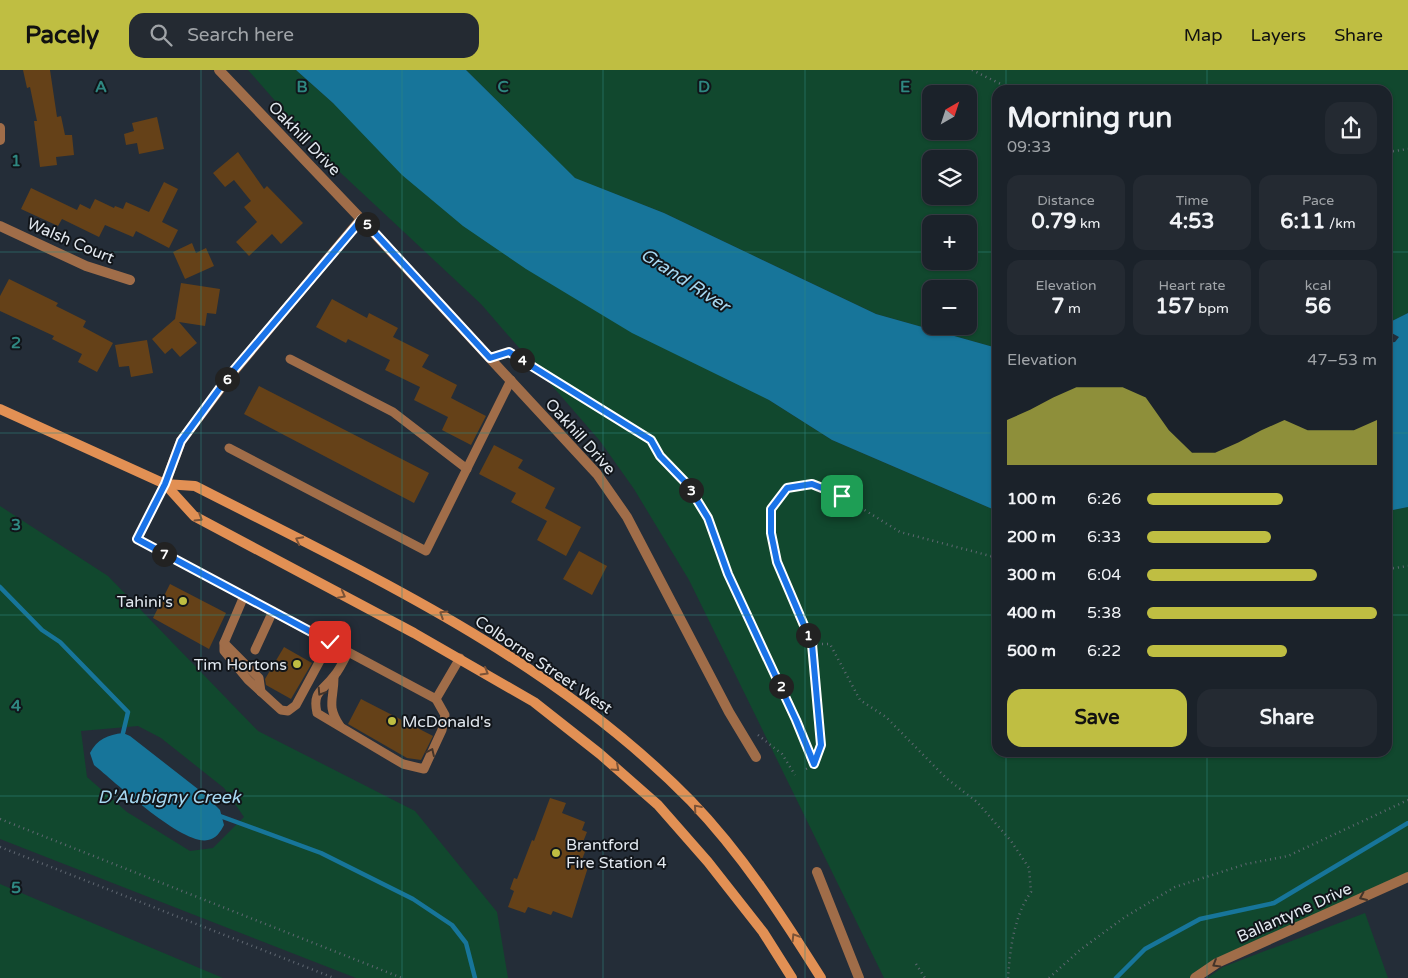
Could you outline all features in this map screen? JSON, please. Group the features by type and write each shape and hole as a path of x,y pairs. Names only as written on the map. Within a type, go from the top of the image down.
{"main road":[{"name":"Colborne Street West","path":"0,408 165,484 195,486 435,609 515,659 625,738 692,802 746,864 821,978"},
{"name":"Colborne Street West","path":"165,484 194,516 460,658 534,702 600,754 658,805 708,862 763,932 792,978"}],"street":[{"name":"Oakhill Drive","path":"220,70 362,219 597,474 627,516 729,712 756,757"},
{"path":"0,128 0,140"},
{"path":"165,484 181,441 228,377 362,219"},
{"name":"Walsh Court","path":"0,226 86,266 130,280"},
{"path":"817,872 859,978"},
{"name":"Ballantyne Drive","path":"1195,978 1218,962 1408,877"}],"lane":[{"path":"290,358 393,412 467,469"},
{"path":"229,448 426,551 511,380"},
{"path":"165,484 137,539 436,699 445,715 442,730 424,769 403,764 317,713 315,702 322,687 334,677 348,652"},
{"path":"244,596 224,644 226,656 281,710 288,710 294,707 330,642"},
{"path":"255,650 273,611"},
{"path":"436,699 460,658"},
{"path":"334,677 334,690 330,700 331,713 341,728"}],"path":[{"path":"972,70 1003,85"},
{"path":"1392,151 1408,149"},
{"path":"490,358 509,352 651,440 660,456 687,484 708,518 728,574 796,720 814,764"},
{"path":"806,769 814,764 821,745 812,644 777,562 771,533 771,509 787,488 812,484 842,496 900,532 992,556"},
{"path":"1392,568 1408,566"},
{"path":"812,644 830,644 860,700 886,717 946,778 977,802 1011,840 1029,868 1032,892 1022,904 1016,926 1008,978"},
{"path":"752,730 782,754 795,775"},
{"path":"1049,978 1080,950 1125,917 1175,887 1246,864 1288,856 1408,800"},
{"path":"0,819 402,978"},
{"path":"0,847 334,978"},
{"path":"916,964 925,978"}],"green space":[{"path":"248,70 296,70 333,103 769,400 832,440 992,509 992,757 1392,757 1392,510 1408,507 1408,876 1194,978 884,978 689,580 634,489 600,441 481,304 328,161"},
{"path":"466,70 1408,70 1408,313 1392,321 1392,85 992,85 992,347 951,335 977,335 977,280 922,280 922,327 876,314 664,213 574,178"},
{"path":"0,506 108,576 258,731 415,811 497,912 508,978 356,978 0,839","holes":["138,726 161,738 224,788 244,817 213,848 190,851 127,812 87,777 81,731"]},
{"path":"0,884 223,978 0,978"},
{"path":"1365,913 1388,978 1207,978 1223,967"}],"water":[{"name":"Grand River","path":"296,70 466,70 575,178 664,213 876,314 922,327 922,335 951,335 992,347 992,509 832,440 769,400 632,333 526,269 463,226 402,175 333,103"},
{"path":"1408,313 1408,507 1392,510 1392,342 1399,337 1392,333 1392,321"},
{"name":"D'Aubigny Creek","path":"123,733 130,736 203,793 220,810 224,825 216,836 208,840 197,839 183,833 150,811 94,765 90,753 96,744 112,735"}],"building":[{"path":"23,70 50,70 57,117 61,116 65,135 72,135 74,155 56,157 57,165 40,167 34,121 37,121 30,87 27,88"},
{"path":"157,117 164,149 139,154 137,143 126,145 124,134 134,131 132,123"},
{"path":"238,152 264,189 267,186 303,223 281,244 272,234 249,256 236,242 257,222 244,207 251,201 234,180 225,187 213,173"},
{"path":"164,182 178,189 162,222 178,230 169,248 136,231 133,237 105,225 99,237 62,219 58,226 21,209 31,188 77,210 80,204 90,209 95,199 114,208 115,206 123,209 126,202 149,212"},
{"path":"192,243 196,253 206,248 214,266 185,279 173,252"},
{"path":"9,279 58,303 56,306 86,321 83,327 113,343 97,372 78,362 82,354 52,339 54,336 0,311 0,296"},
{"path":"181,283 220,289 216,314 207,313 205,326 179,322 197,343 180,357 172,348 165,354 152,339 175,319"},
{"path":"332,299 367,318 369,313 398,328 393,337 429,355 422,367 457,385 451,398 486,416 471,445 442,430 448,417 414,400 420,387 385,370 390,360 348,339 346,343 316,327"},
{"path":"147,340 153,373 131,377 129,366 119,367 115,345"},
{"path":"259,386 429,473 414,503 244,414"},
{"path":"494,445 523,460 518,468 555,488 545,508 581,527 566,556 537,540 547,521 511,502 516,493 479,474"},
{"path":"579,551 607,566 592,595 563,579"},
{"path":"170,584 226,613 209,649 153,618"},
{"path":"284,647 312,663 291,699 266,685 265,679"},
{"path":"361,699 433,736 421,760 407,758 348,724"},
{"name":"Brantford Fire Station 4","path":"550,798 566,803 562,813 585,822 582,830 587,832 583,842 588,844 581,862 589,864 572,918 553,911 551,915 528,907 525,913 508,907 514,891 510,889 514,878 517,879"}],"waterway":[{"name":"D'Aubigny Creek","path":"0,587 42,630 60,642 128,712 123,733"},
{"name":"D'Aubigny Creek","path":"220,816 321,853 413,899 452,925 466,943 475,978"},
{"path":"1116,978 1145,949 1200,919 1274,903 1408,823"}],"place":[{"name":"Tahini's","path":"183,601"},
{"name":"Tim Hortons","path":"297,664"},
{"name":"McDonald's","path":"392,721"},
{"name":"Brantford Fire Station 4","path":"556,853"}],"route":[{"path":"330,642 137,539 165,484 181,441 228,377 362,219 490,358 509,352 651,440 660,456 687,484 708,518 728,574 796,720 814,764 821,745 812,644 777,562 771,533 771,509 787,488 812,484 842,496"}]}
